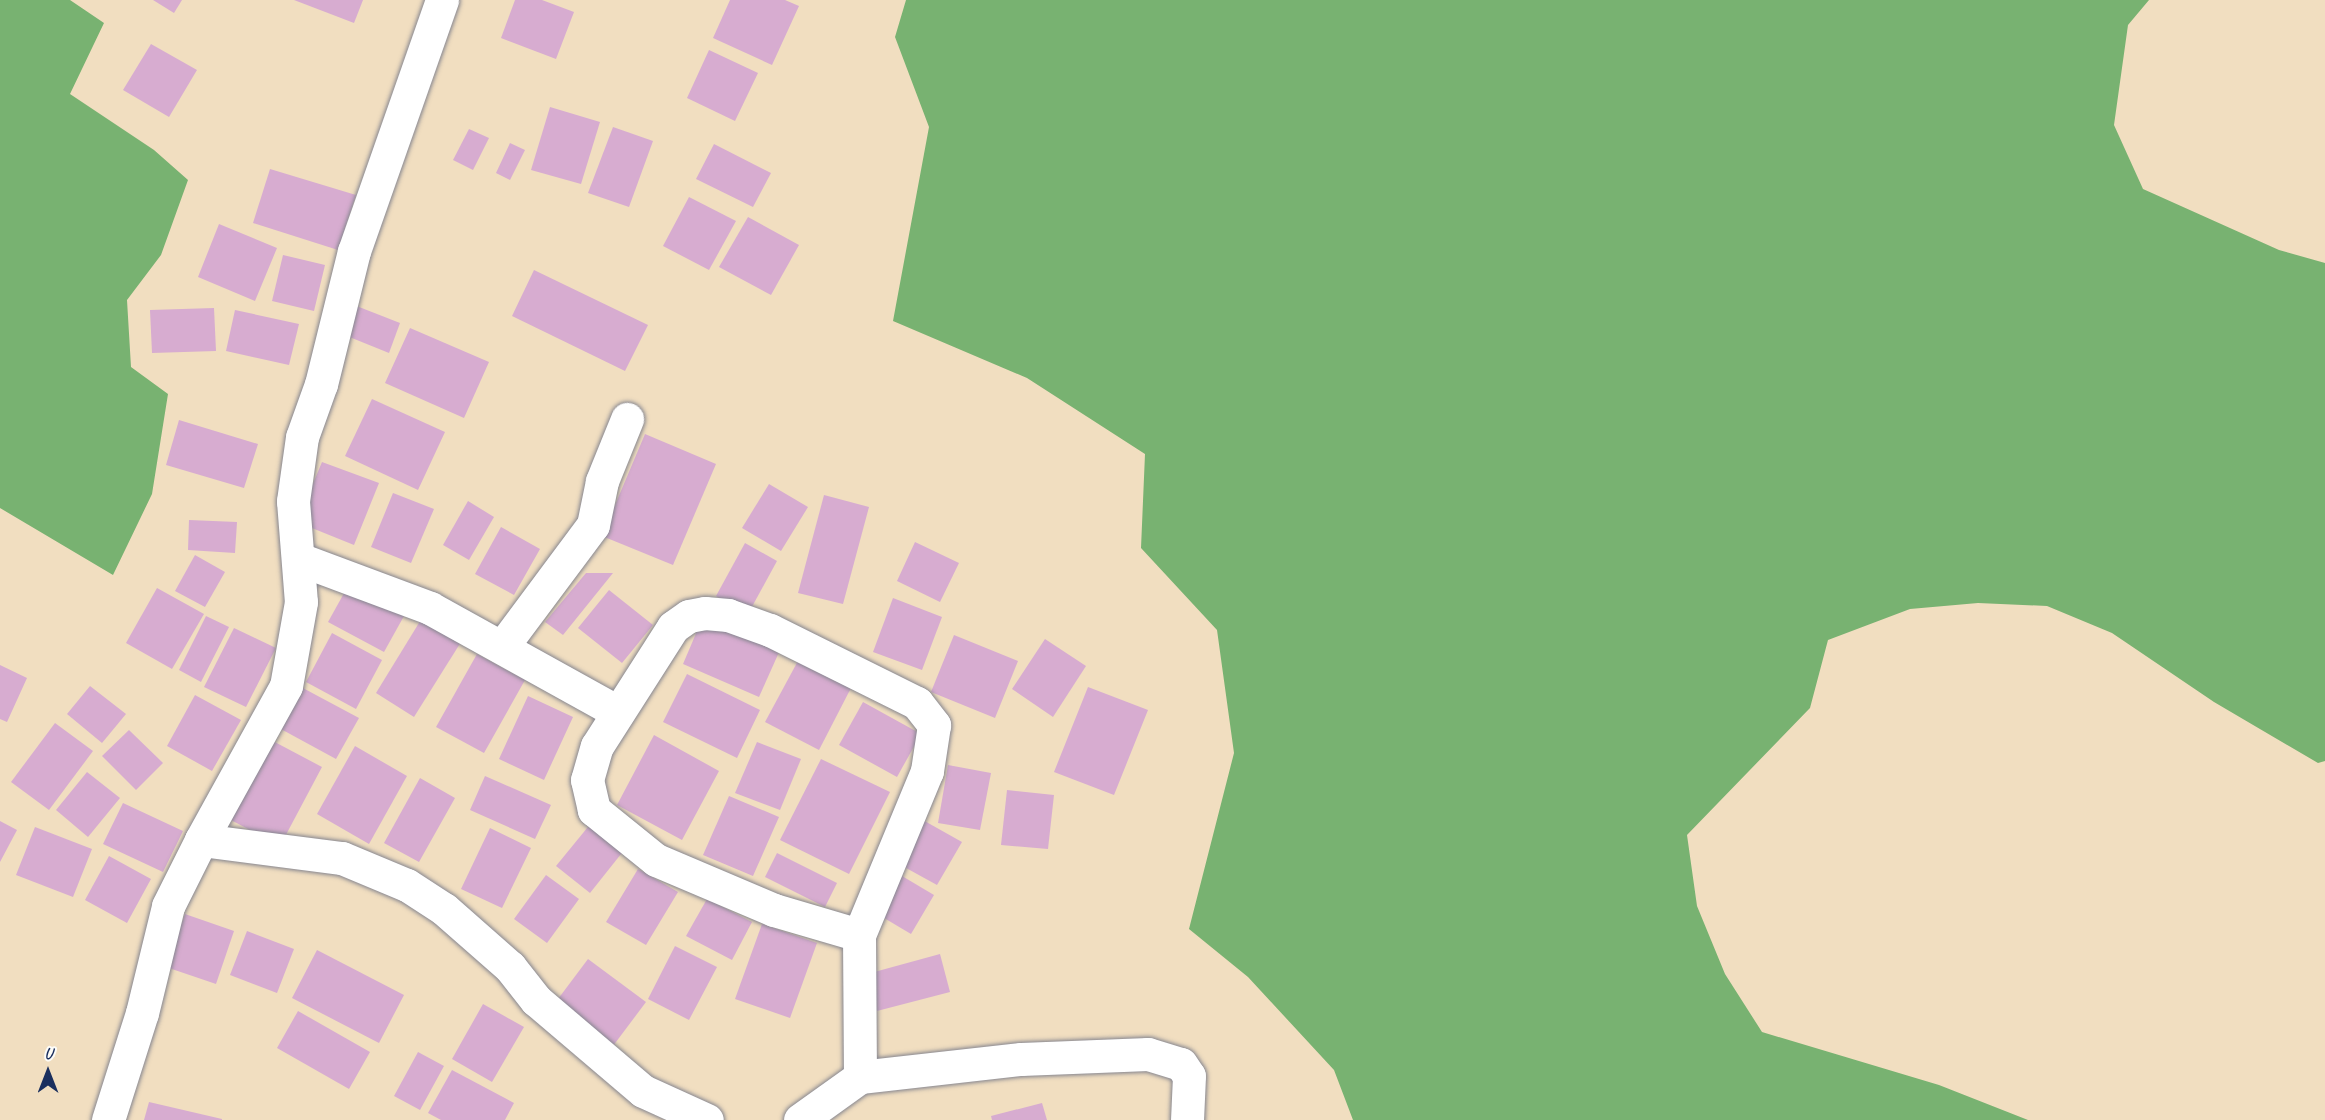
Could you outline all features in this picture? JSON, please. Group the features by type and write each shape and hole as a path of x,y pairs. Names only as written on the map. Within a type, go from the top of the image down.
{"street":[{"path":"108,1120 142,1013 168,906 201,840 286,686 301,602 293,501 302,437 321,384 354,251 442,0"},
{"path":"502,647 593,525 602,481 627,419"},
{"path":"299,560 430,608 618,712"},
{"path":"860,934 774,910 656,860 594,810 587,780 597,746 673,627 689,616 705,613 728,615 770,630 854,668 917,703 928,713 934,725 927,771 860,934 860,1077"},
{"path":"201,840 342,858 407,885 444,909 510,967 536,1000 643,1091 707,1120"},
{"path":"800,1120 860,1077 1021,1059 1149,1054 1181,1064 1189,1076 1187,1120"}],"green space":[{"path":"0,0 70,0 104,23 70,94 154,150 188,180 161,255 127,300 131,367 168,394 152,494 113,575 0,508"},
{"path":"906,0 2149,0 2128,25 2114,125 2143,189 2279,250 2325,263 2325,761 2318,763 2214,702 2112,633 2047,606 1978,603 1910,609 1828,640 1810,708 1687,835 1697,906 1725,974 1762,1032 1939,1085 2028,1120 1353,1120 1334,1070 1248,977 1189,929 1234,753 1217,630 1141,548 1145,454 1027,378 893,321 929,127 895,37"}],"building":[{"path":"153,0 182,0 174,13"},
{"path":"294,0 363,0 354,23"},
{"path":"515,0 542,0 574,12 556,59 501,38"},
{"path":"730,0 785,0 799,6 772,65 713,38"},
{"path":"151,44 197,70 169,117 123,90"},
{"path":"709,50 758,73 735,121 687,98"},
{"path":"550,107 600,122 581,184 531,170"},
{"path":"613,127 653,141 629,207 588,193"},
{"path":"469,129 489,138 473,170 453,160"},
{"path":"510,143 525,150 510,180 496,173"},
{"path":"714,144 771,173 753,207 696,179"},
{"path":"270,169 356,195 338,250 253,223"},
{"path":"689,197 736,221 709,270 663,246"},
{"path":"748,217 799,245 771,295 719,267"},
{"path":"219,224 277,248 255,301 198,277"},
{"path":"283,255 325,265 314,311 272,301"},
{"path":"534,270 648,325 625,371 512,316"},
{"path":"354,305 400,323 389,353 342,334"},
{"path":"214,308 216,351 152,353 150,310"},
{"path":"235,310 299,324 289,365 226,351"},
{"path":"410,328 489,362 464,418 385,383"},
{"path":"372,399 445,432 418,490 345,456"},
{"path":"179,420 258,444 244,488 166,465"},
{"path":"645,434 716,464 673,565 602,536"},
{"path":"322,462 379,483 354,545 297,522"},
{"path":"769,484 808,507 781,551 742,528"},
{"path":"393,493 434,509 411,563 371,547"},
{"path":"824,495 869,507 843,604 798,593"},
{"path":"468,501 494,517 469,560 443,545"},
{"path":"189,520 237,522 235,553 188,550"},
{"path":"501,527 540,549 514,595 475,574"},
{"path":"915,542 959,563 940,602 897,581"},
{"path":"745,543 777,561 748,614 716,596"},
{"path":"195,555 225,572 205,607 175,591"},
{"path":"586,573 613,573 563,635 545,622"},
{"path":"348,586 404,616 384,652 328,622"},
{"path":"157,588 204,614 172,669 126,643"},
{"path":"609,590 653,625 622,663 578,628"},
{"path":"893,598 942,617 922,670 873,652"},
{"path":"206,616 229,627 201,682 179,670"},
{"path":"703,617 780,650 759,697 683,664"},
{"path":"422,618 461,642 414,717 376,693"},
{"path":"234,628 276,648 246,707 204,687"},
{"path":"332,633 382,660 356,709 306,682"},
{"path":"954,635 1018,661 995,718 931,692"},
{"path":"1045,639 1086,666 1053,717 1012,689"},
{"path":"477,654 525,680 484,753 436,727"},
{"path":"799,659 852,686 819,750 765,722"},
{"path":"0,665 27,678 7,722 0,719"},
{"path":"687,674 760,710 737,758 663,722"},
{"path":"90,686 126,714 102,743 67,714"},
{"path":"301,687 359,718 336,759 279,728"},
{"path":"1088,687 1148,710 1114,795 1054,772"},
{"path":"195,695 241,720 212,771 167,746"},
{"path":"528,696 573,717 544,780 499,759"},
{"path":"863,702 921,734 897,777 839,745"},
{"path":"55,723 93,751 49,810 11,782"},
{"path":"129,730 163,763 136,790 102,756"},
{"path":"654,735 719,771 682,840 617,805"},
{"path":"271,740 322,767 280,846 229,819"},
{"path":"757,742 801,759 780,810 735,793"},
{"path":"355,746 407,776 369,844 317,814"},
{"path":"821,759 890,792 849,874 780,840"},
{"path":"948,765 991,773 980,830 938,823"},
{"path":"87,772 120,798 88,837 56,810"},
{"path":"485,776 551,805 535,839 470,810"},
{"path":"420,778 455,798 419,862 384,843"},
{"path":"1007,790 1054,795 1048,849 1001,845"},
{"path":"729,796 779,817 753,876 703,855"},
{"path":"123,803 183,831 163,872 103,844"},
{"path":"921,819 962,842 937,885 897,863"},
{"path":"0,821 17,830 0,862"},
{"path":"592,822 625,849 590,893 556,866"},
{"path":"35,827 92,849 73,897 16,875"},
{"path":"490,828 531,848 502,908 461,889"},
{"path":"777,853 837,883 825,907 765,877"},
{"path":"109,856 151,879 127,923 85,900"},
{"path":"638,869 678,892 646,945 606,922"},
{"path":"546,875 579,899 547,943 514,919"},
{"path":"902,876 934,895 911,934 879,915"},
{"path":"707,899 752,922 732,960 686,936"},
{"path":"185,914 234,931 216,984 166,967"},
{"path":"762,924 817,943 790,1018 735,999"},
{"path":"247,931 294,949 277,993 230,975"},
{"path":"675,946 717,967 689,1020 648,999"},
{"path":"317,950 404,995 379,1043 292,998"},
{"path":"940,954 950,992 877,1011 867,974"},
{"path":"588,959 646,1002 613,1046 555,1003"},
{"path":"483,1004 524,1027 492,1082 452,1059"},
{"path":"298,1011 370,1052 349,1089 277,1048"},
{"path":"418,1052 444,1066 420,1110 394,1096"},
{"path":"452,1070 514,1103 505,1120 441,1120 428,1113"},
{"path":"149,1102 222,1119 222,1120 144,1120"},
{"path":"1042,1103 1047,1120 992,1120 991,1116"}]}
